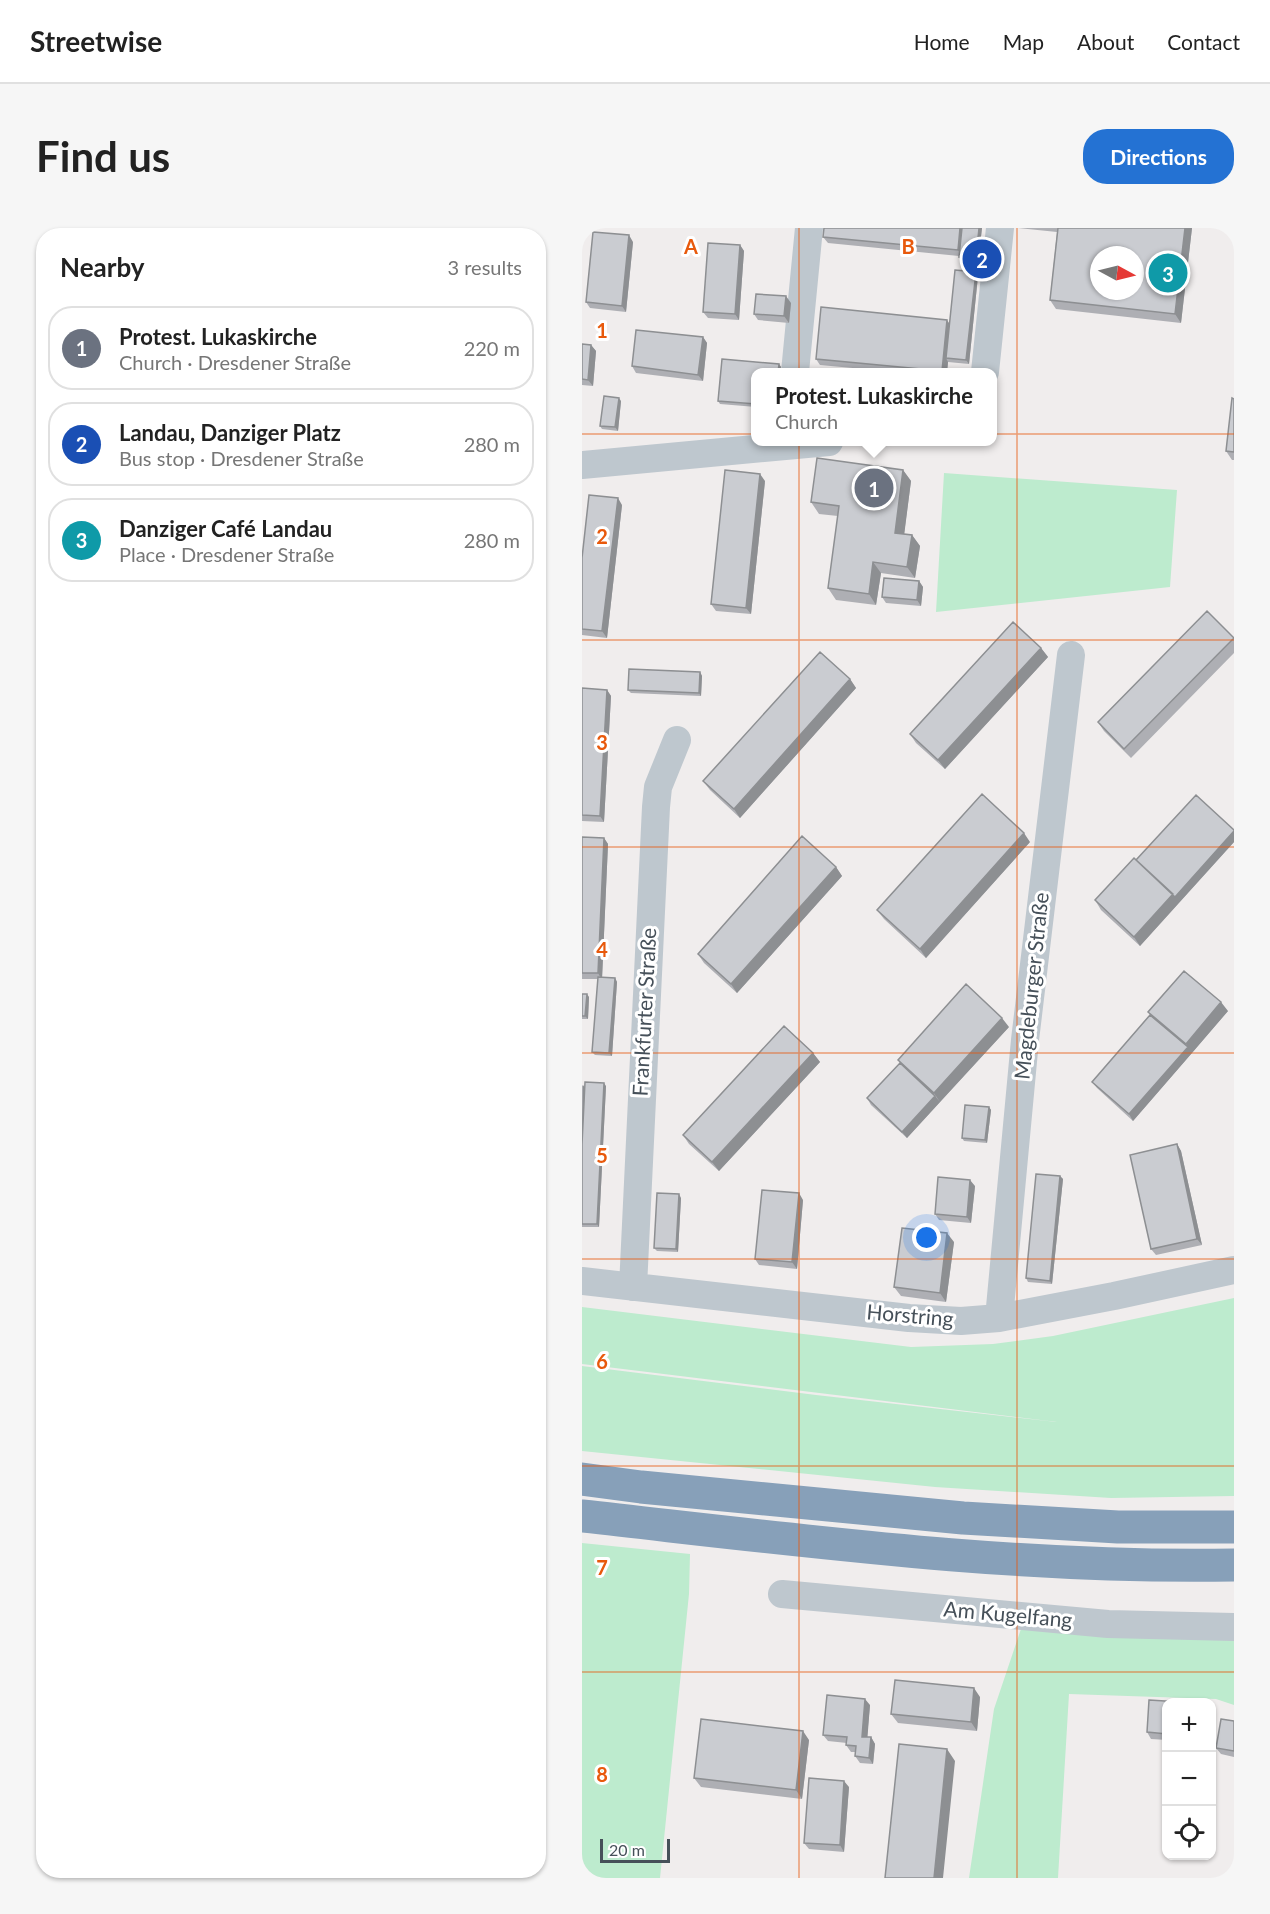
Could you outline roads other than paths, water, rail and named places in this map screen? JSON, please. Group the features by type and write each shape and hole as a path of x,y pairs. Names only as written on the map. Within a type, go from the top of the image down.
{"highway":[{"path":"582,1479 641,1487 963,1518 1118,1527 1234,1527"},
{"path":"582,1515 818,1543 963,1556 1114,1565 1234,1565"}],"street":[{"path":"795,368 809,228"},
{"path":"985,368 1000,228"},
{"path":"582,465 763,446"},
{"name":"Magdeburger Straße","path":"999,1318 1025,1040 1071,655"},
{"name":"Frankfurter Straße","path":"633,1287 656,807 658,787 677,740"},
{"name":"Horstring","path":"582,1281 909,1318 961,1321 999,1318 1234,1270"},
{"name":"Am Kugelfang","path":"782,1594 1108,1624 1234,1627"}],"place":[{"name":"Landau, Danziger Platz","path":"982,259"},
{"name":"Danziger Café Landau","path":"1168,273"},
{"name":"Protest. Lukaskirche","path":"874,488"}]}
